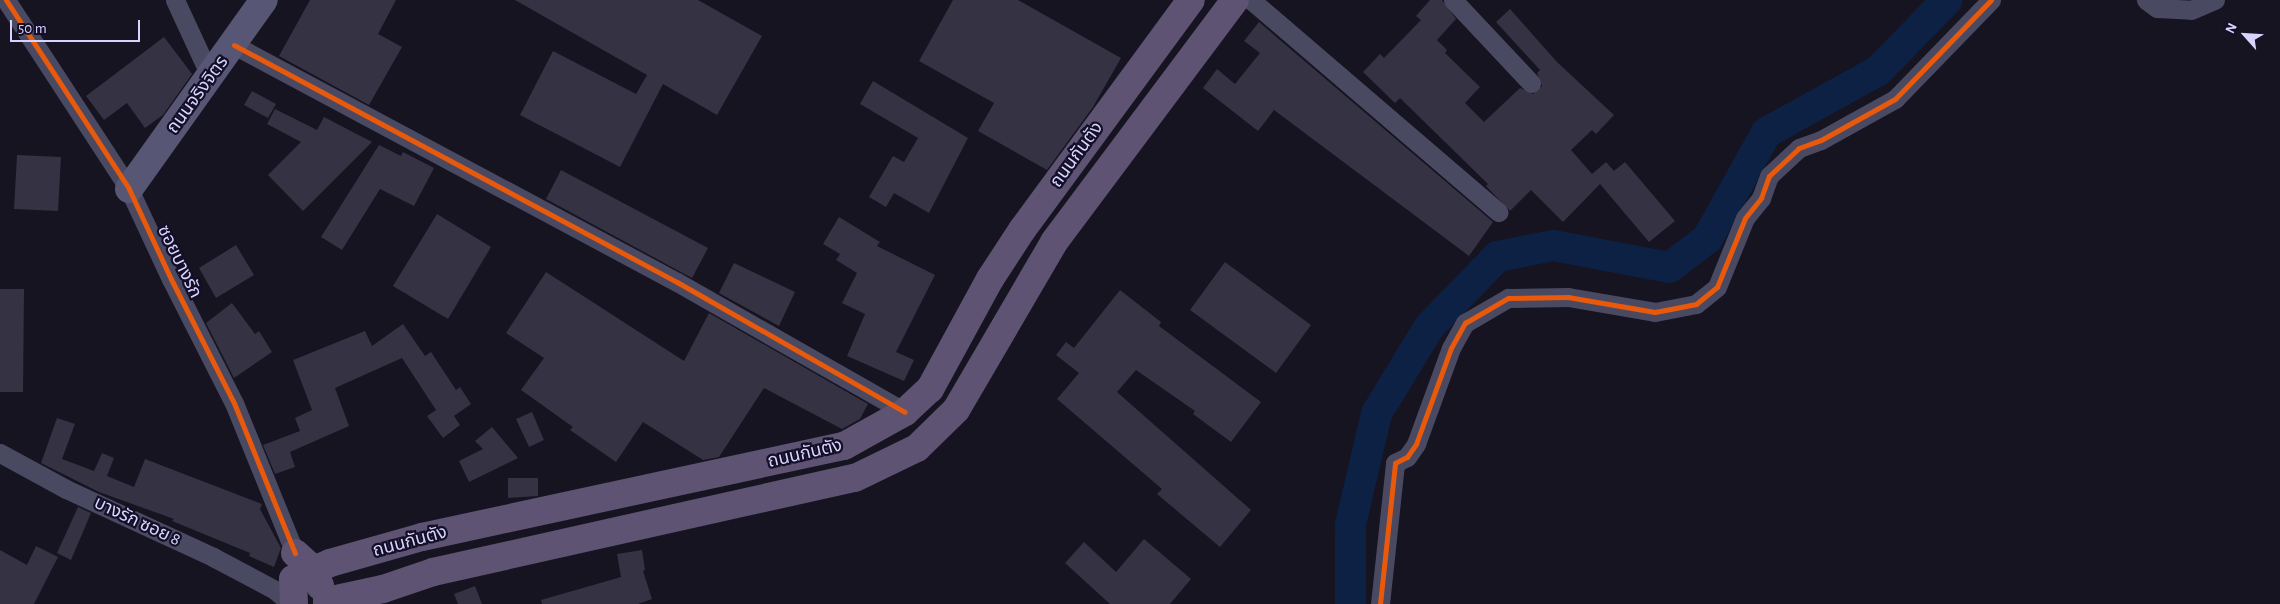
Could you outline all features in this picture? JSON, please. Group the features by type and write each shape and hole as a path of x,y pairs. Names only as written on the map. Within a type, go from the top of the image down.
{"main road":[{"name":"ถนนกันตัง","path":"293,583 422,537 844,446 905,412 930,389 990,278 1062,175 1191,0"},
{"name":"ถนนกันตัง","path":"321,603 420,576 855,478 917,448 956,410 1054,242 1235,0"},
{"path":"1062,175 1089,194"},
{"path":"874,430 889,462"},
{"path":"382,604 420,576 422,537"},
{"path":"293,583 321,603"}],"street":[{"name":"ซอยบางรัก","path":"6,0 129,188 171,279 234,403 293,583"},
{"path":"174,0 211,78"},
{"name":"ถนนจริงจิตร","path":"129,188 211,78 264,0"},
{"path":"1251,0 1498,212"},
{"path":"1453,0 1531,83"},
{"path":"1380,604 1395,463 1407,457 1416,444 1451,348 1465,324 1508,298 1568,297 1655,312 1696,304 1717,287 1745,218 1761,198 1769,176 1799,148 1895,99 1991,0"},
{"path":"2146,0 2157,8 2191,10 2215,0"},
{"path":"234,45 677,282 905,412"},
{"name":"บางรัก ซอย 8","path":"0,453 66,489 293,583"}],"building":[{"path":"310,0 396,0 378,34 402,47 369,105 279,56"},
{"path":"515,0 698,0 762,36 717,115 663,84 620,167 520,115 553,51 636,94 647,75"},
{"path":"953,0 1018,0 1121,58 1093,107 1047,170 978,131 994,103 919,61"},
{"path":"1430,0 1442,0 1456,19 1437,40 1447,50 1445,53 1480,87 1465,103 1484,122 1520,88 1533,94 1542,86 1537,73 1540,70 1496,22 1510,9 1557,62 1614,115 1596,134 1592,130 1571,150 1592,174 1606,162 1614,171 1625,162 1675,221 1649,242 1600,184 1563,222 1531,190 1510,211 1486,186 1488,184 1400,98 1395,103 1363,72 1380,54 1384,58 1421,20 1416,16"},
{"path":"1259,22 1493,222 1469,256 1274,110 1258,131 1203,88 1217,69 1235,84 1260,53 1244,41"},
{"path":"164,37 192,74 163,115 145,128 127,103 104,120 86,96"},
{"path":"873,81 968,138 929,213 894,193 886,207 869,197 893,156 904,162 918,138 860,104"},
{"path":"252,91 276,104 268,118 244,105"},
{"path":"275,109 317,130 324,117 372,142 303,211 268,175 301,142 267,124"},
{"path":"379,145 401,156 403,152 434,168 414,206 380,189 342,250 321,237"},
{"path":"17,155 61,157 58,211 14,209"},
{"path":"561,170 708,248 692,278 546,199"},
{"path":"437,214 491,247 448,319 393,286"},
{"path":"839,217 880,242 877,246 935,275 896,352 914,360 904,381 847,356 865,314 842,303 857,273 836,260 840,254 823,244"},
{"path":"236,245 254,275 216,298 199,268"},
{"path":"1225,262 1311,325 1276,373 1190,310"},
{"path":"734,263 795,292 779,326 719,293"},
{"path":"546,272 684,361 709,313 868,404 860,419 842,429 764,388 719,457 703,460 643,422 616,462 570,430 573,427 521,390 544,358 506,333"},
{"path":"0,289 24,289 23,392 0,392"},
{"path":"1120,290 1161,322 1159,326 1261,402 1231,442 1193,414 1195,411 1136,370 1117,392 1251,510 1220,547 1157,494 1162,489 1057,399 1079,373 1056,355 1066,342 1074,348"},
{"path":"232,303 255,334 259,331 272,352 234,378 206,323"},
{"path":"403,324 425,356 431,352 456,390 460,387 471,404 454,416 460,425 443,438 427,416 436,410 402,358 335,388 349,426 290,452 295,467 275,474 263,445 300,431 295,418 312,410 293,360 365,331 372,346"},
{"path":"532,412 544,440 529,447 516,419"},
{"path":"57,418 75,424 62,459 94,471 102,453 114,458 107,476 134,487 145,459 262,504 260,509 281,548 274,567 249,556 250,553 172,521 174,519 99,492 41,463"},
{"path":"492,427 518,458 469,482 459,461 483,449 475,441"},
{"path":"508,478 538,478 538,496 508,498"},
{"path":"78,507 91,513 71,560 57,553"},
{"path":"1144,539 1191,579 1170,604 1110,604 1065,563 1084,542 1116,572"},
{"path":"36,546 58,557 34,604 0,604 0,550 27,565"},
{"path":"642,550 645,570 643,571 652,599 638,604 542,604 541,600 621,577 617,554"},
{"path":"475,586 482,604 458,604 454,594"}],"waterway":[{"path":"1350,604 1350,524 1376,413 1429,326 1497,256 1553,245 1669,267 1707,238 1766,132 1878,70 1946,0"}],"cycle path":[{"path":"6,0 129,189 171,279 234,403 295,553"},
{"path":"1380,604 1395,463 1407,457 1416,444 1451,348 1465,323 1508,298 1568,297 1655,312 1696,304 1717,287 1745,218 1761,198 1769,176 1799,148 1821,140 1895,99 1991,0"},
{"path":"234,45 677,282 905,412"}]}
